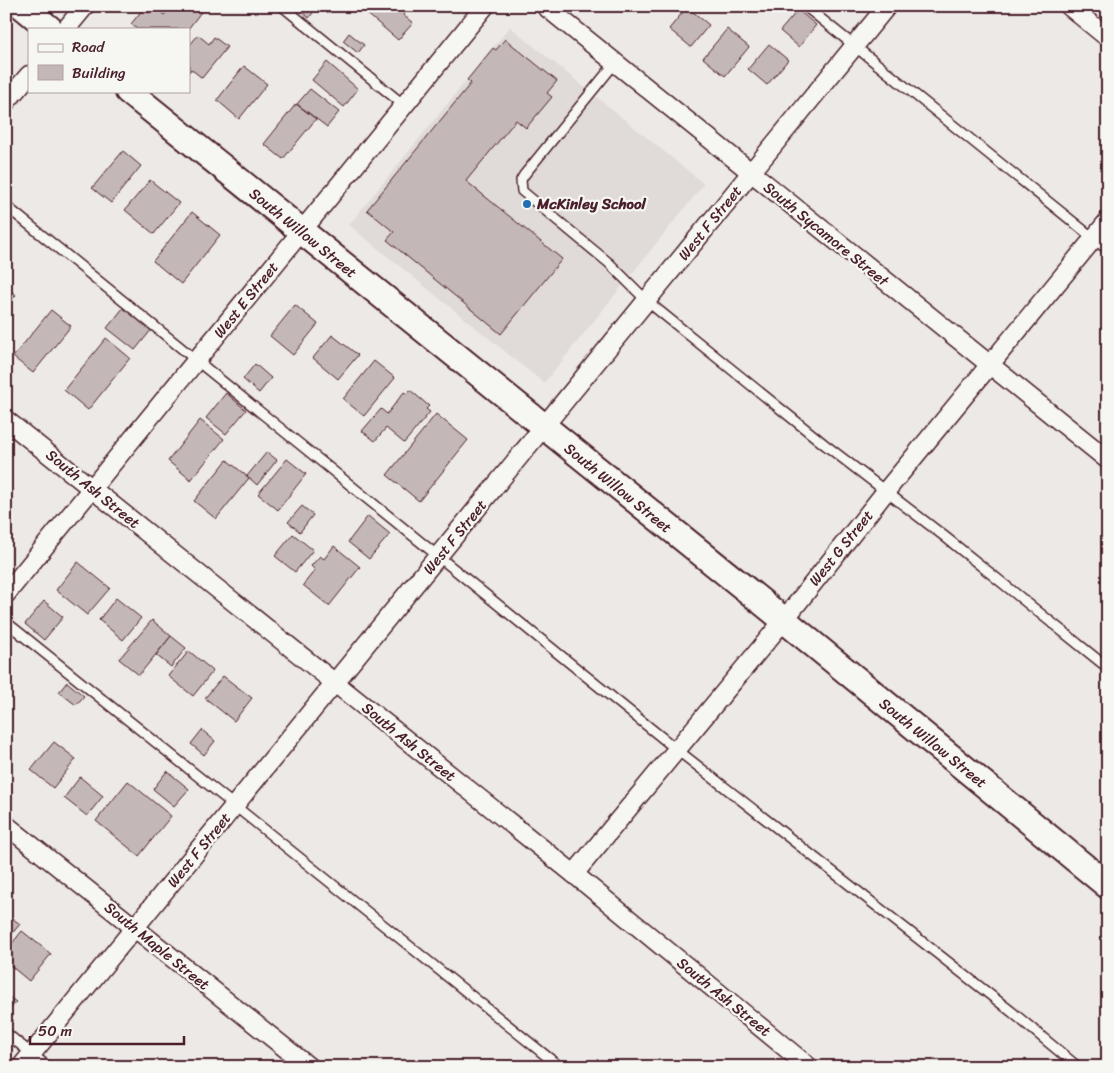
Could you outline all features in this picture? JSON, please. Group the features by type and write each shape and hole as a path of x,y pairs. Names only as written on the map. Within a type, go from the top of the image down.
{"main road":[{"path":"22,6 49,28"},
{"name":"South Willow Street","path":"129,92 543,428 784,620 1108,886"}],"street":[{"path":"67,28 84,6"},
{"name":"West E Street","path":"6,594 486,6"},
{"name":"South Sycamore Street","path":"544,6 1108,460"},
{"name":"West F Street","path":"27,1060 887,6"},
{"path":"1069,6 1108,38"},
{"path":"6,102 28,75"},
{"name":"West G Street","path":"574,874 784,620 886,492 1108,221"},
{"name":"South Ash Street","path":"6,420 574,874 810,1067"},
{"name":"South Maple Street","path":"6,825 309,1067"}],"lane":[{"path":"282,6 404,106"},
{"path":"805,6 1108,250"},
{"path":"615,63 524,175 521,186 526,195 609,263 647,301 816,438 944,536 1108,668"},
{"path":"6,206 676,749 1012,1012 1078,1067"},
{"path":"6,622 560,1067"},
{"path":"6,1033 27,1060 48,1067"}],"shaded area":[{"name":"McKinley School","path":"510,27 704,184 544,383 349,225"}],"building":[{"path":"154,6 164,15 171,7 173,9 175,6 202,6 204,8 189,28 136,28 131,24 143,9 149,13"},
{"path":"295,6 318,6 309,18"},
{"path":"370,6 410,6 403,15 413,23 398,40 365,12"},
{"path":"687,7 709,25 691,47 669,29"},
{"path":"798,10 816,25 799,47 780,31"},
{"path":"727,29 749,47 725,76 703,58"},
{"path":"349,33 364,45 358,53 343,41"},
{"path":"198,35 209,44 214,37 227,47 202,78 191,69 190,70 190,45"},
{"path":"505,39 557,81 547,93 552,97 526,128 516,120 466,181 562,259 501,334 387,240 394,232 367,210 471,83 467,80 493,48 496,50"},
{"path":"769,44 788,60 767,85 748,69"},
{"path":"327,62 358,89 344,107 312,80"},
{"path":"244,66 267,84 239,119 217,100"},
{"path":"310,89 339,112 327,127 297,104"},
{"path":"296,104 316,119 283,159 264,144"},
{"path":"123,151 141,166 111,203 92,188"},
{"path":"150,180 179,203 154,234 125,210"},
{"path":"192,212 220,235 181,284 153,261"},
{"path":"6,219 13,225 6,233"},
{"path":"6,287 16,295 6,307"},
{"path":"295,305 318,324 293,355 270,336"},
{"path":"124,307 152,329 135,350 107,328"},
{"path":"51,310 71,326 33,373 13,357"},
{"path":"332,335 358,355 338,379 313,358"},
{"path":"106,338 130,358 88,410 64,390"},
{"path":"374,361 395,378 364,416 343,399"},
{"path":"255,364 271,378 259,393 243,379"},
{"path":"410,390 429,406 426,409 430,412 404,443 386,428 375,441 362,431 381,409 387,414 404,392 407,394"},
{"path":"226,393 246,410 226,434 206,418"},
{"path":"436,414 468,440 419,501 387,475"},
{"path":"200,420 224,439 191,480 168,461"},
{"path":"267,452 277,460 257,485 247,476"},
{"path":"287,459 306,474 278,510 258,494"},
{"path":"227,460 249,478 216,519 194,501"},
{"path":"302,506 313,515 300,532 288,522"},
{"path":"368,516 390,534 369,559 348,542"},
{"path":"293,534 313,550 295,572 275,556"},
{"path":"334,546 360,567 329,606 303,585 315,570 311,566 320,556 324,559"},
{"path":"78,562 110,588 87,615 56,590"},
{"path":"116,598 141,618 123,640 99,620"},
{"path":"44,601 63,617 44,640 25,624"},
{"path":"152,620 171,636 139,675 119,659"},
{"path":"171,636 186,648 171,667 156,655"},
{"path":"189,651 213,671 193,696 168,676"},
{"path":"223,676 252,698 234,721 205,698"},
{"path":"67,682 84,696 76,705 59,692"},
{"path":"202,730 215,741 204,755 191,744"},
{"path":"54,742 76,759 53,788 31,770"},
{"path":"167,771 189,789 174,806 153,789"},
{"path":"80,777 103,796 87,816 64,798"},
{"path":"128,781 171,816 139,856 96,821"},
{"path":"6,914 20,924 6,941"},
{"path":"22,931 51,954 29,981 6,962 6,951"},
{"path":"6,995 16,1002 6,1014"}],"place":[{"name":"McKinley School","path":"527,204"}]}
